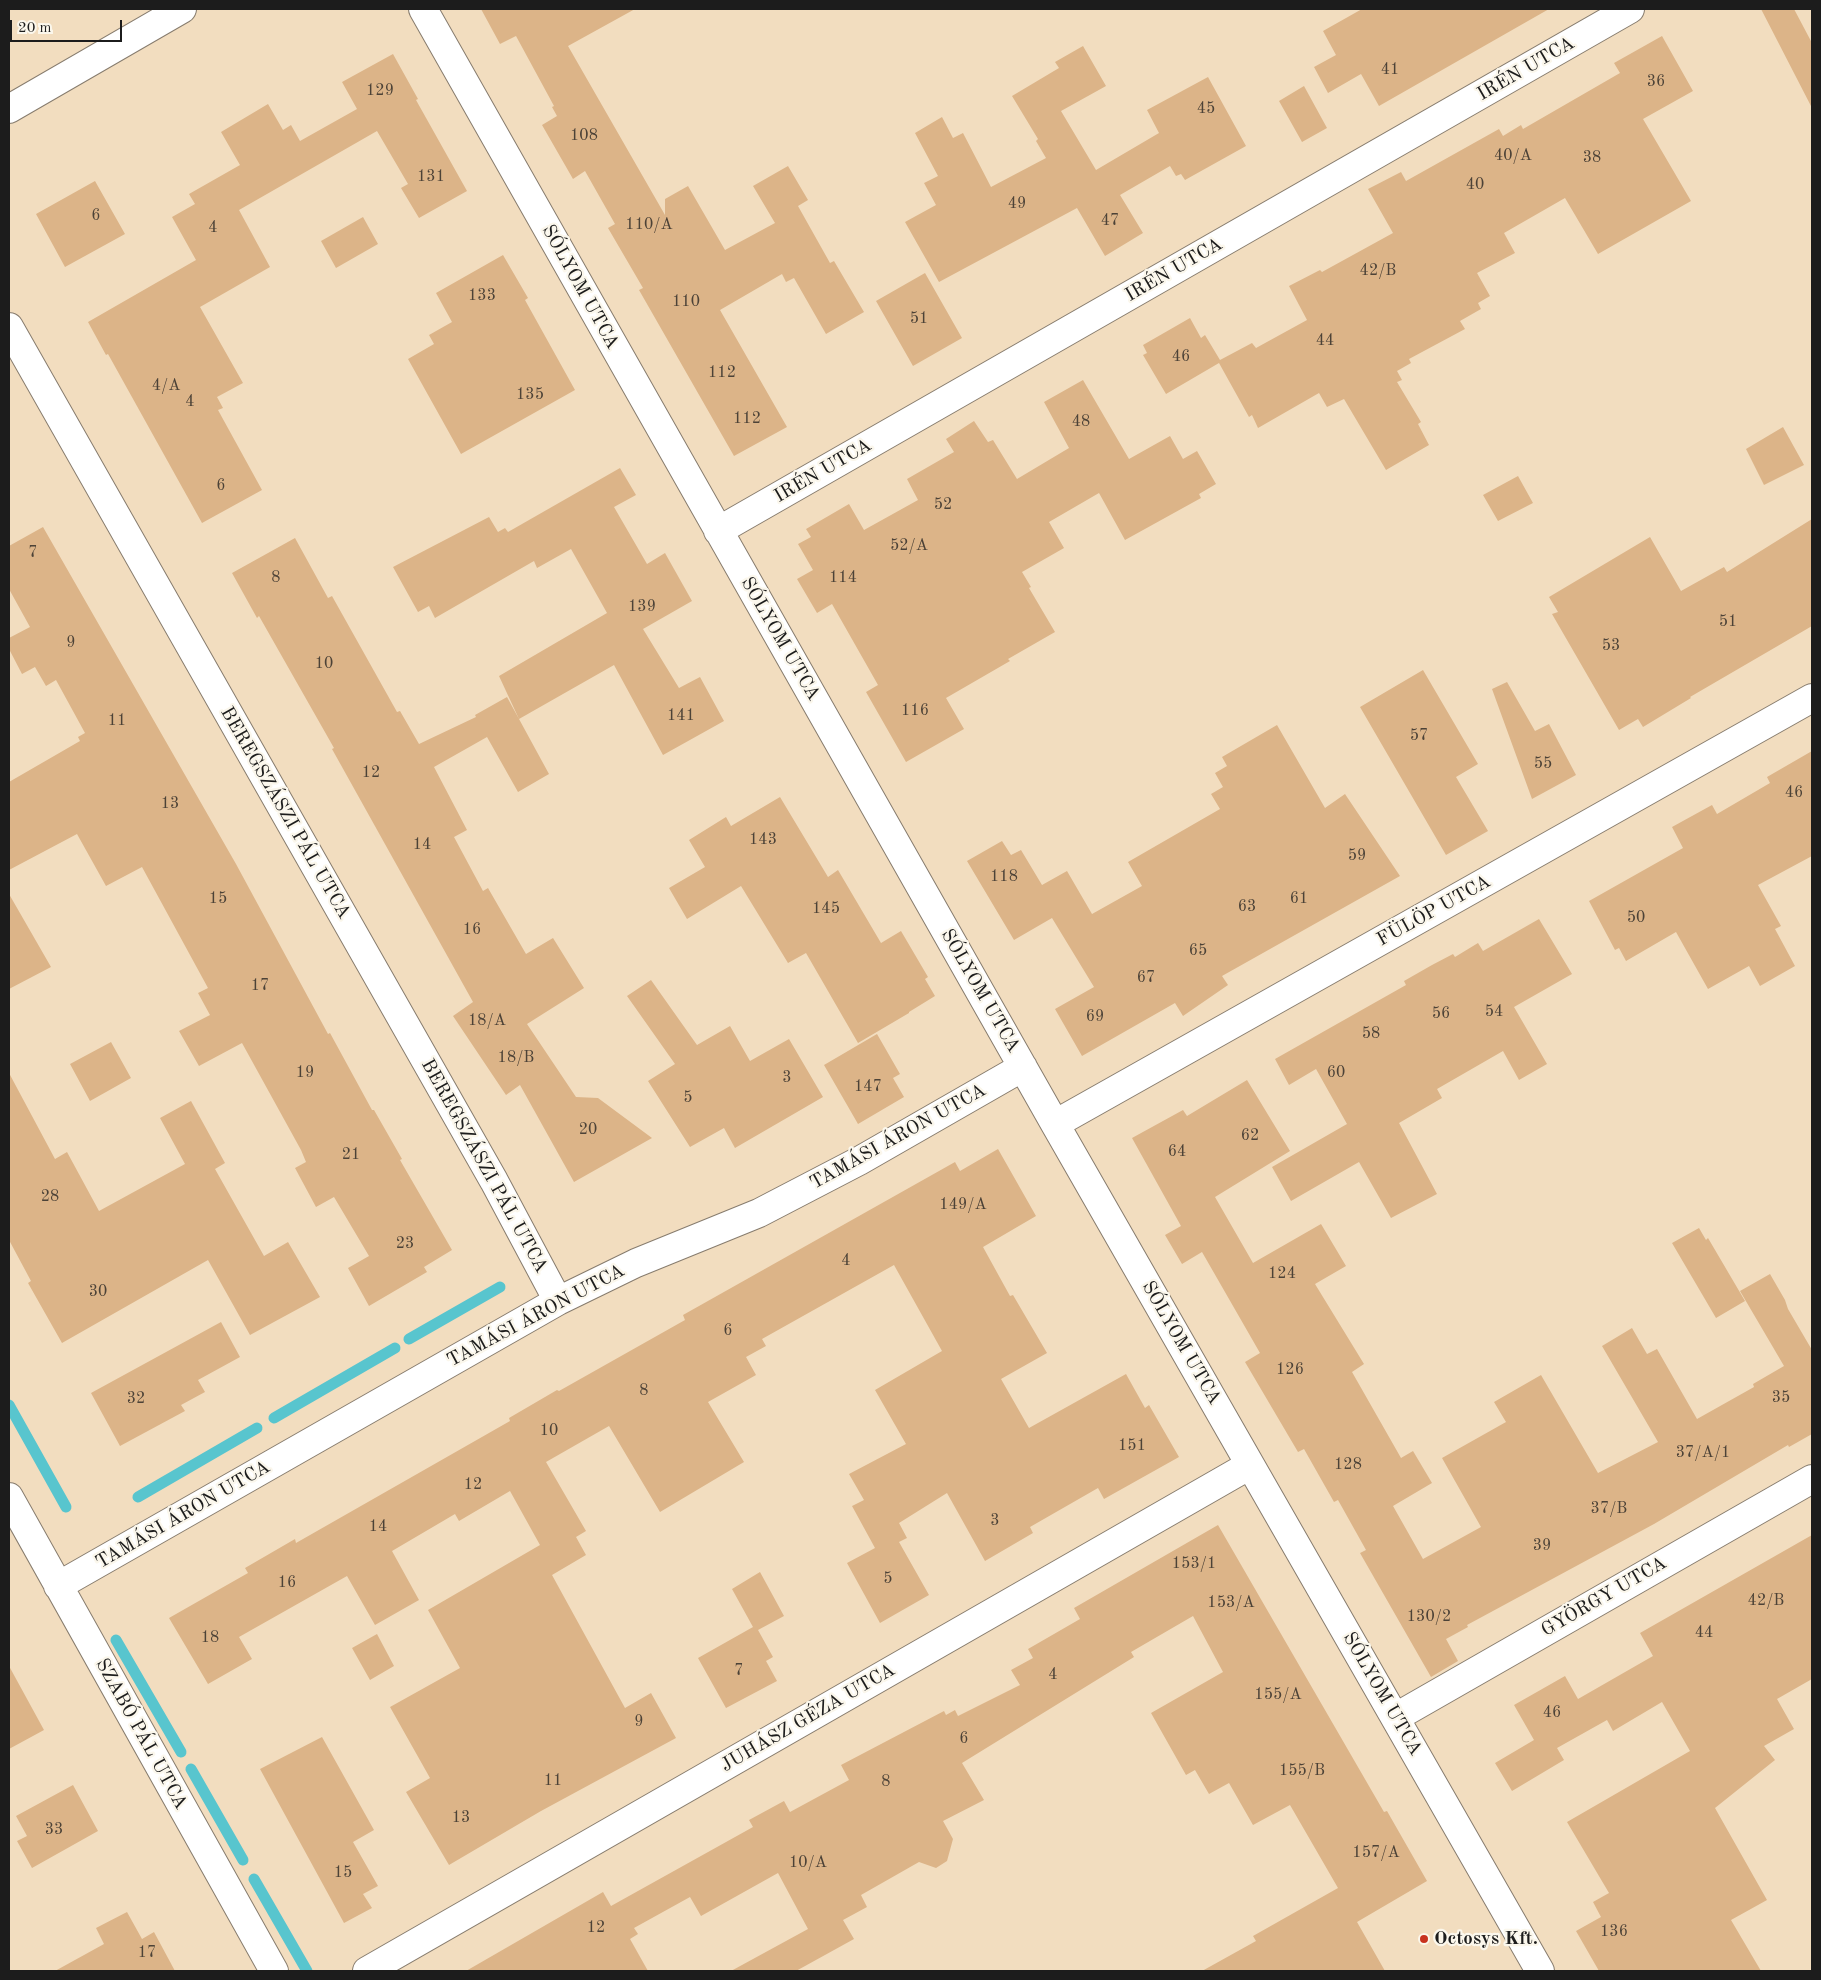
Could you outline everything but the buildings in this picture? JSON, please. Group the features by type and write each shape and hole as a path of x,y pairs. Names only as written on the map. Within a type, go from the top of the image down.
{"street":[{"path":"9,109 182,9"},
{"name":"SÓLYOM UTCA","path":"423,9 1055,1124 1540,1971"},
{"name":"IRÉN UTCA","path":"718,531 1630,9"},
{"name":"BEREGSZÁSZI PÁL UTCA","path":"9,327 494,1181 558,1301"},
{"name":"FÜLÖP UTCA","path":"1055,1124 1812,698"},
{"name":"TAMÁSI ÁRON UTCA","path":"58,1586 558,1301 636,1263 767,1209 859,1161 1023,1067"},
{"name":"JUHÁSZ GÉZA UTCA","path":"366,1971 1250,1465"},
{"name":"GYÖRGY UTCA","path":"1396,1717 1812,1479"},
{"name":"SZABÓ PÁL UTCA","path":"9,1497 274,1971"}],"waterway":[{"path":"409,1339 500,1287"},
{"path":"274,1418 395,1348"},
{"path":"9,1405 66,1507"},
{"path":"138,1497 257,1428"},
{"path":"116,1640 181,1752"},
{"path":"191,1769 243,1860"},
{"path":"254,1879 307,1971"}],"place":[{"name":"Octosys Kft.","path":"1424,1939"}]}
